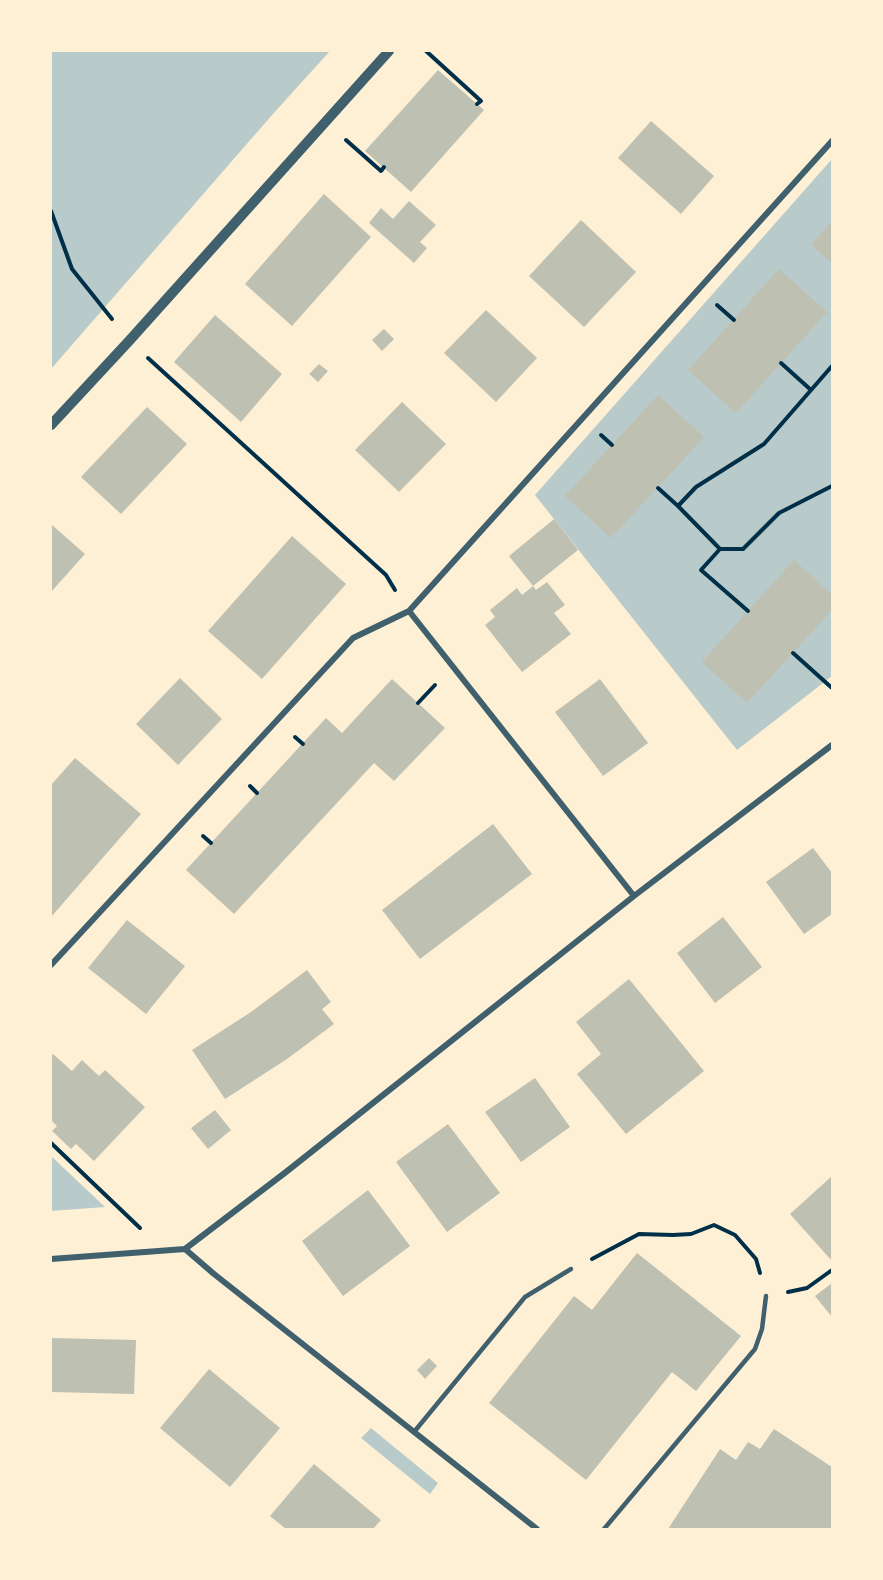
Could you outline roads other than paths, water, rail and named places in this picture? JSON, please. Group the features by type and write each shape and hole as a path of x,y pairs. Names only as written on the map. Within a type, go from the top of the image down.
{"street":[{"path":"51,425 389,51"},
{"path":"51,965 353,638 409,611 832,141"},
{"path":"409,611 634,896"},
{"path":"51,1259 185,1249 286,1172 634,896 832,745"},
{"path":"185,1249 537,1529"}],"lane":[{"path":"414,1432 525,1297 571,1269"},
{"path":"604,1529 755,1349 762,1329 766,1296"}]}
